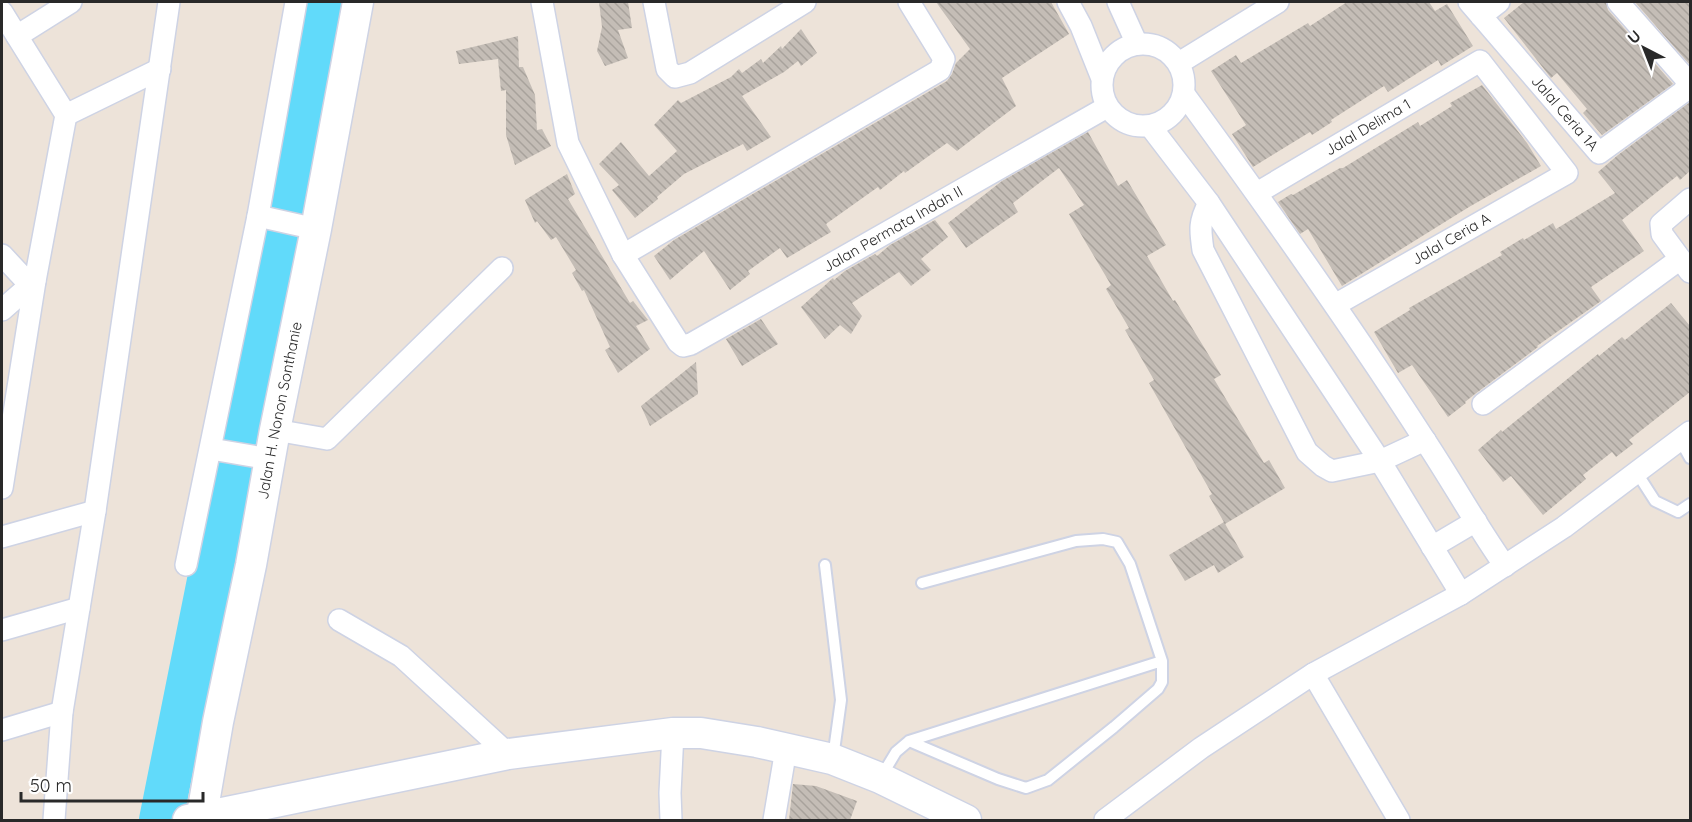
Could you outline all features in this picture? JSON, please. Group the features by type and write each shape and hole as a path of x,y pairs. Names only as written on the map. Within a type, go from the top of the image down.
{"street":[{"path":"17,36 71,2"},
{"path":"54,820 62,712 96,512 169,2"},
{"path":"186,565 214,449 260,217 296,2"},
{"name":"Jalan H. Nonon Sonthanie","path":"195,820 262,458 275,430 309,227 358,2"},
{"path":"542,2 568,143 623,255 940,70 944,59 909,2"},
{"path":"654,2 667,69 675,77 690,73 805,2"},
{"path":"1068,2 1081,26 1101,76 1102,92 1107,107 1119,119 1132,125 1150,126 1165,120 1177,109 1184,94 1184,78 1179,63 1167,51 1153,43 1137,44 1121,49 1109,61 1101,76"},
{"path":"1118,2 1137,44"},
{"path":"1179,63 1278,2"},
{"path":"1475,9 1499,2"},
{"name":"Jalal Ceria 1A","path":"1475,9 1599,153 1683,92 1687,85 1686,79 1618,2"},
{"path":"2,13 66,115 32,283 2,488"},
{"name":"Jalal Delima 1","path":"1257,193 1480,61 1567,173"},
{"path":"66,115 160,69"},
{"path":"1184,94 1335,305 1505,566"},
{"name":"Jalan Permata Indah II","path":"623,255 678,342 683,346 691,344 1107,107"},
{"path":"1150,126 1209,203 1380,461 1461,594"},
{"name":"Jalal Ceria A","path":"1335,305 1567,173"},
{"path":"1483,404 1685,266 1662,234 1661,224 1690,199"},
{"path":"1209,203 1202,217 1200,231 1203,250 1307,452 1332,471 1380,461 1425,440"},
{"path":"260,217 309,227"},
{"path":"2,255 32,283"},
{"path":"275,430 327,439 502,268"},
{"path":"2,310 32,283"},
{"path":"1105,820 1202,748 1313,674 1461,594 1564,527 1637,472 1687,444"},
{"path":"214,449 262,458"},
{"path":"2,537 96,512"},
{"path":"1432,547 1476,521"},
{"path":"2,630 79,608"},
{"path":"339,620 401,656 508,754"},
{"path":"1313,674 1399,820"},
{"path":"2,730 62,712"},
{"path":"195,820 508,754 687,733 757,742 832,759 880,778 966,820"},
{"path":"672,820 670,793 687,733"},
{"path":"774,820 786,749"},
{"path":"249,820 289,809 306,796"}],"lane":[{"path":"1637,472 1655,501 1678,512 1690,504"},
{"path":"909,741 998,779 1026,788 1048,780 1114,727 1158,689 1162,682 1162,660 1130,564 1116,542 1103,539 1076,541 922,583"},
{"path":"825,565 841,700 832,759"},
{"path":"880,778 896,752 909,741 1162,660"}],"building":[{"path":"599,2 628,2 632,28 618,30 628,58 605,66 597,51 602,27"},
{"path":"936,2 1051,2 1069,34 1002,78 1016,106 957,151 947,143 880,190 878,187 826,224 831,232 787,258 780,248 748,271 750,274 730,290 704,251 670,280 654,256 674,240 947,81 956,63 970,49"},
{"path":"1347,2 1429,2 1435,11 1447,4 1473,46 1441,66 1438,60 1388,92 1384,86 1312,135 1310,132 1253,167 1232,134 1246,125 1211,71 1236,55 1241,63 1308,23 1310,26"},
{"path":"1524,2 1606,2 1608,10 1673,84 1602,135 1583,113 1587,109 1557,73 1551,78 1504,18"},
{"path":"1635,2 1690,2 1690,65"},
{"path":"801,29 817,53 801,66 798,61 784,72 742,96 771,137 747,151 743,144 684,174 635,218 612,190 619,185 599,164 621,142 649,176 677,151 654,125 678,100 681,103 731,77 739,69 742,73 761,59 763,63 781,46 782,49"},
{"path":"518,36 519,67 523,67 535,95 537,130 542,129 551,146 515,165 506,135 506,90 501,91 498,59 459,64 456,51"},
{"path":"1482,85 1527,143 1541,166 1469,207 1342,286 1308,229 1300,234 1278,202 1343,168 1418,122 1420,126 1452,106 1450,103"},
{"path":"1690,102 1690,171 1680,180 1677,176 1622,220 1644,251 1591,287 1601,301 1537,346 1448,417 1412,365 1398,373 1374,332 1410,310 1409,308 1502,255 1500,252 1523,238 1524,240 1553,223 1556,229 1615,193 1598,172"},
{"path":"1088,132 1118,186 1127,180 1166,245 1147,256 1221,375 1214,379 1264,463 1269,460 1285,488 1225,524 1209,496 1212,494 1149,383 1154,380 1125,330 1129,328 1106,289 1111,285 1069,214 1084,205 1059,168 1013,203 1018,212 966,248 948,223 1002,181"},
{"path":"567,174 575,194 568,199 630,303 633,301 648,320 636,326 650,349 618,373 605,350 610,347 584,290 582,291 572,273 576,270 556,237 551,240 537,221 535,223 525,200"},
{"path":"935,220 948,237 921,259 931,270 911,286 899,272 852,303 862,316 851,334 840,325 825,339 801,307 833,278 834,280 875,254 877,256 890,245"},
{"path":"1671,303 1690,326 1690,392 1629,440 1633,444 1616,457 1612,452 1583,475 1586,479 1543,515 1511,476 1503,482 1478,450 1598,354 1599,356 1622,337 1625,340"},
{"path":"761,319 778,344 742,366 726,339"},
{"path":"696,362 698,394 650,426 641,406"},
{"path":"1224,522 1244,557 1218,573 1214,565 1185,581 1169,555"},
{"path":"793,784 816,786 857,801 850,820 789,820"}],"waterway":[{"path":"161,820 325,2"}]}
